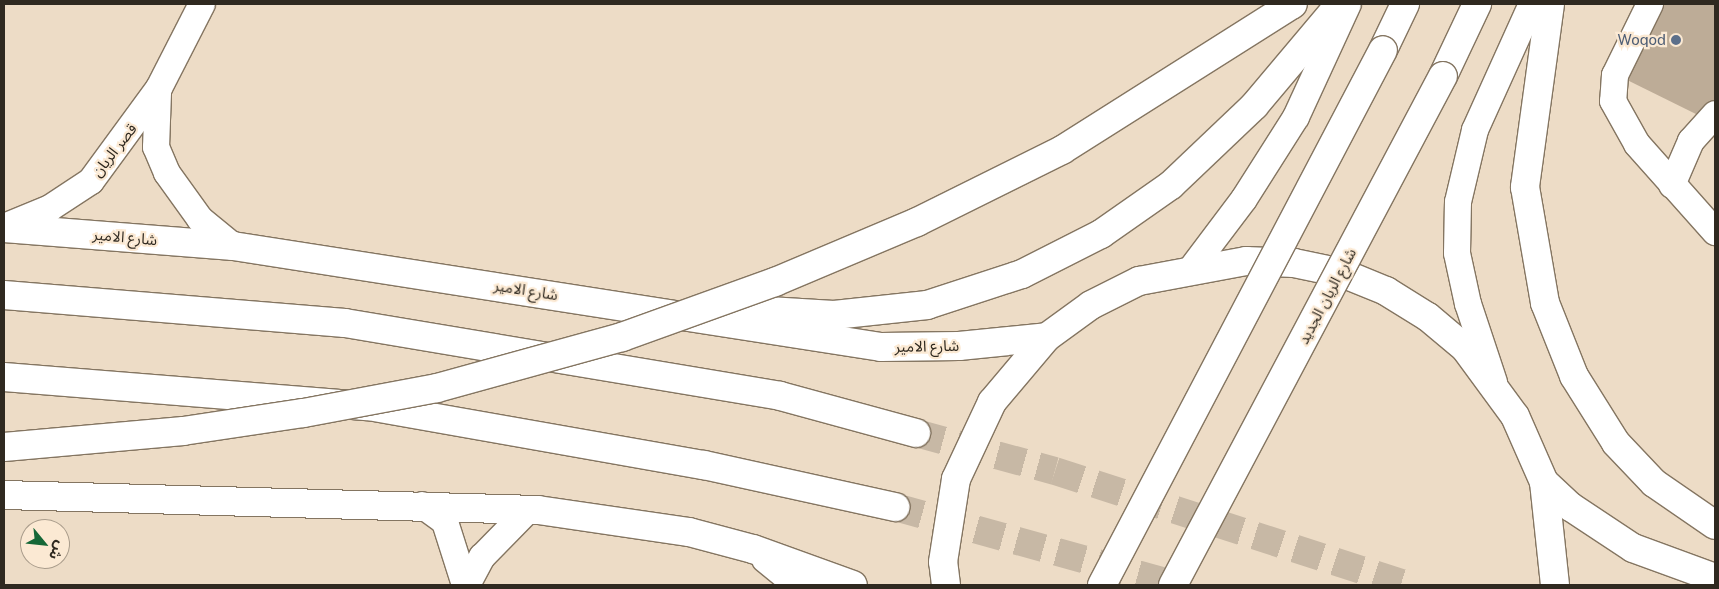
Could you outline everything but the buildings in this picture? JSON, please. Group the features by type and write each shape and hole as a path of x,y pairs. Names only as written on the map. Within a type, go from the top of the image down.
{"main road":[{"path":"4,447 182,431 304,413 438,388 622,337 775,282 918,222 1062,150 1292,4"},
{"path":"605,302 834,315 926,305 1022,274 1101,234 1171,185 1254,106 1340,4"},
{"path":"1102,585 1383,50 1405,4"},
{"name":"شارع الريان الجديد","path":"1173,585 1443,76 1477,4"},
{"path":"1550,4 1525,187 1545,303 1574,376 1616,443 1654,482 1715,525"},
{"name":"شارع الامير","path":"4,227 233,246 605,302 881,347 959,346 1048,337"},
{"path":"946,585 943,562 956,479 992,402 1048,337 1091,305 1139,281 1192,268 1246,261 1294,263 1342,273 1386,291 1428,316 1464,348 1496,385 1515,416 1544,482 1555,585"},
{"path":"4,295 128,302 345,323 780,396 916,433"},
{"path":"4,377 368,406 704,465 895,507"},
{"path":"1544,482 1571,507 1633,548 1715,578"},
{"path":"4,494 422,505 526,512 538,510 631,522 753,549 853,585"},
{"path":"753,549 798,585"}],"street":[{"name":"قصر الريان","path":"4,227 50,208 91,181 159,88 202,4"},
{"path":"1192,268 1244,199 1296,117 1348,4"},
{"path":"1496,385 1468,304 1457,253 1458,202 1475,130 1532,4"},
{"path":"1650,4 1615,75 1611,92 1629,133 1672,185 1715,232"},
{"name":"قصر الريان","path":"159,88 156,147 167,174 200,219 233,246"},
{"path":"1672,185 1687,148 1715,114"},
{"path":"422,505 445,522 466,585"},
{"path":"466,585 482,557 526,512"}],"tunnel":[{"path":"916,433 1055,471 1407,585"},
{"path":"895,507 1176,585"}],"place":[{"name":"Woqod","path":"1676,40"}]}
